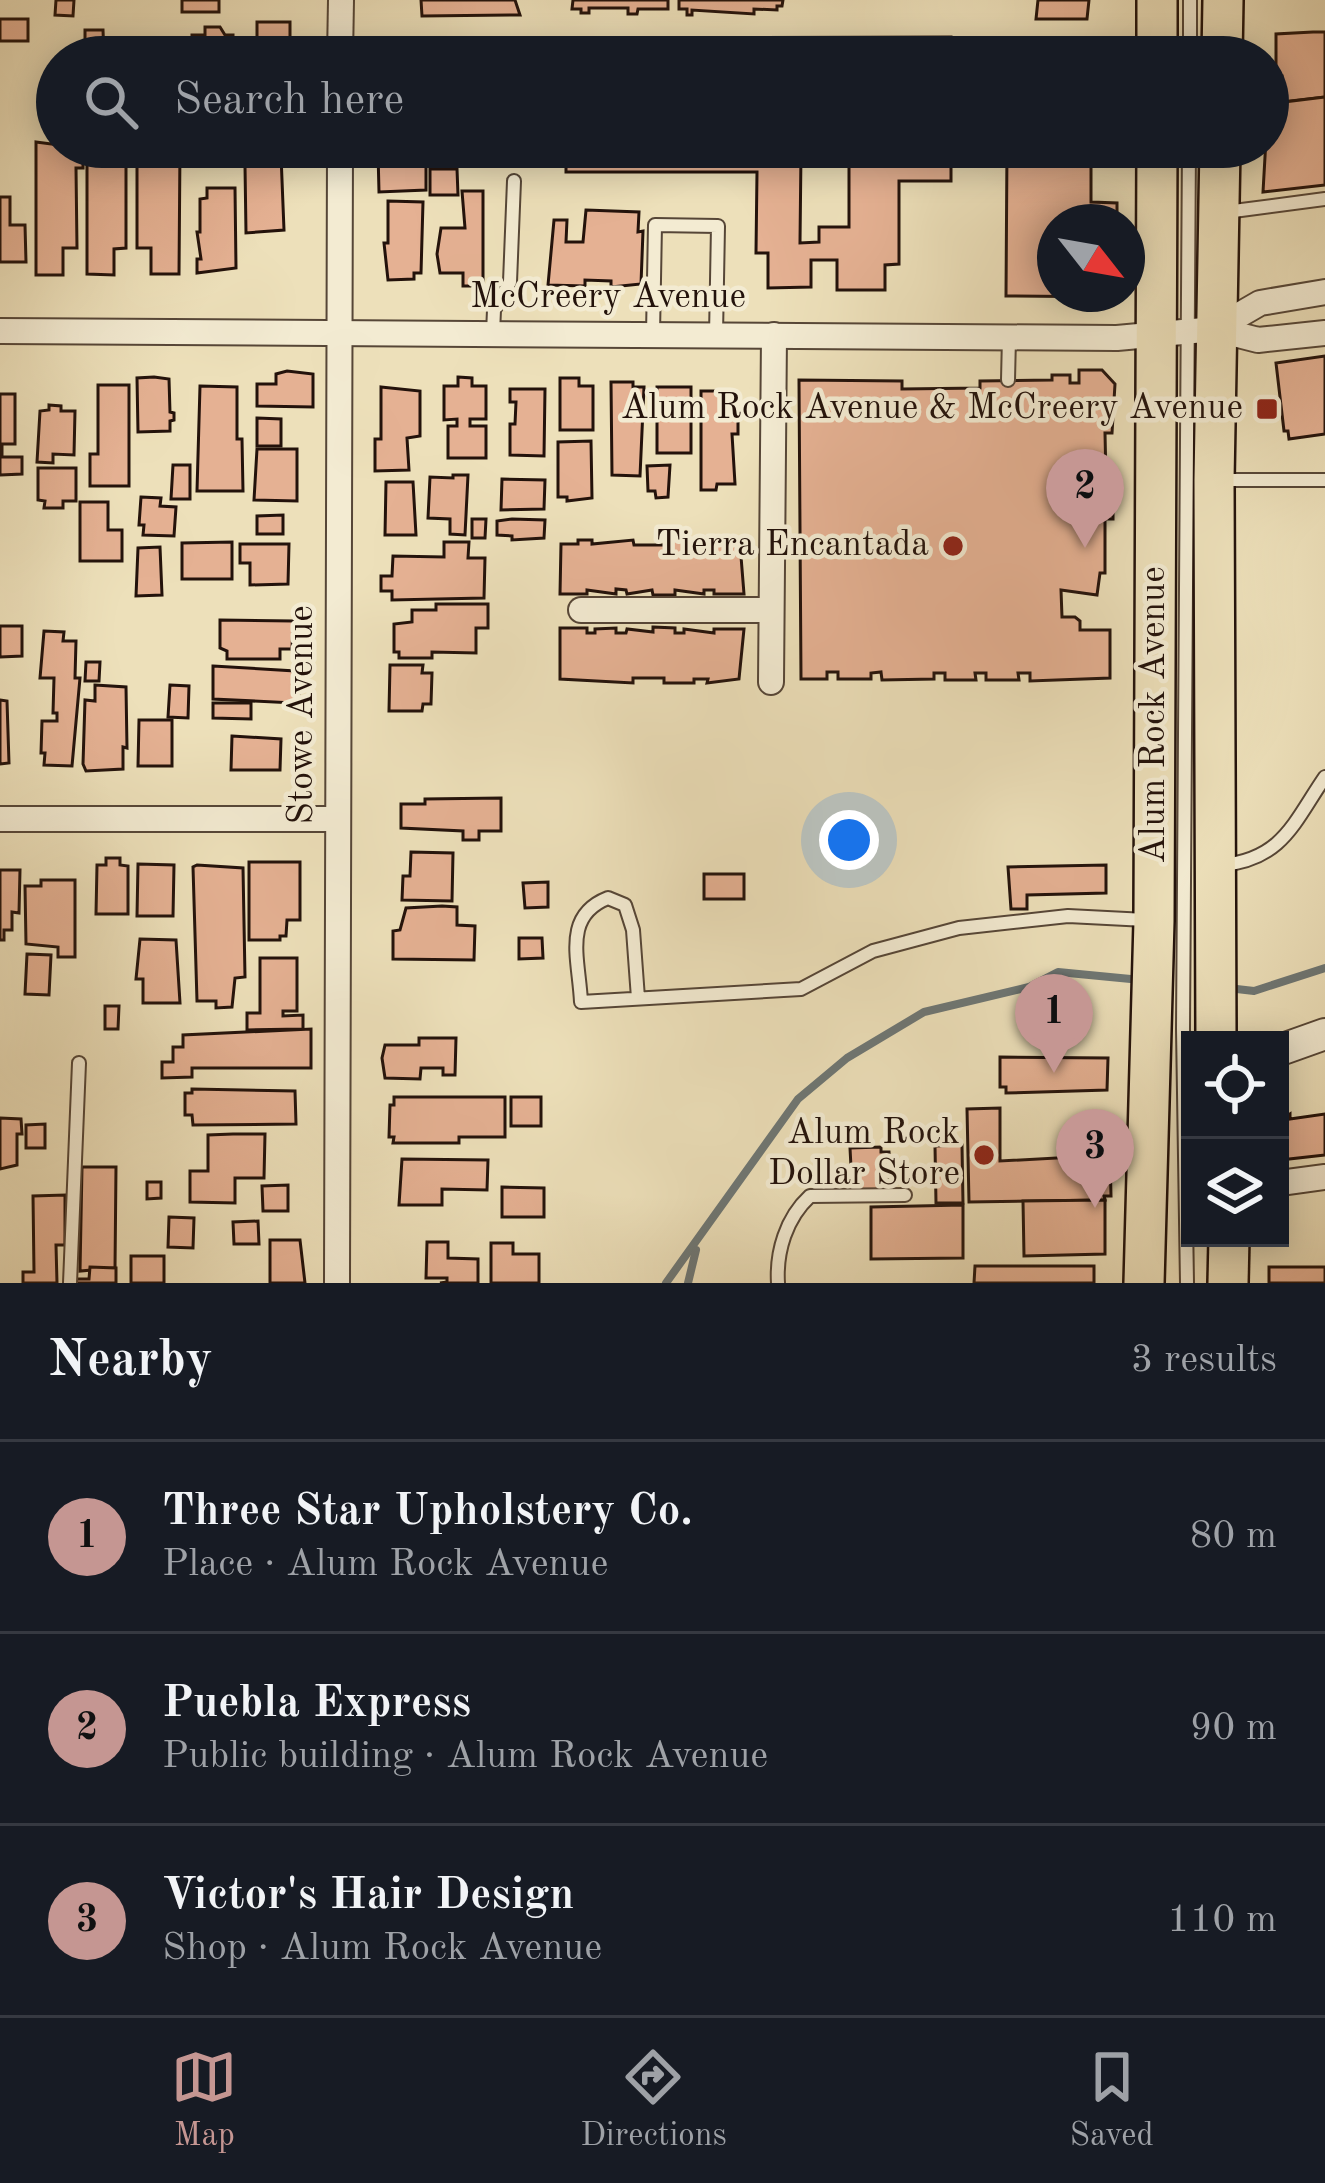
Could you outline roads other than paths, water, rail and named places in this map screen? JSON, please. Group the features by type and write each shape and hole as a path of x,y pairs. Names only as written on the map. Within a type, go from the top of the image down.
{"main road":[{"path":"1157,0 1157,36"},
{"path":"1222,0 1222,36"},
{"name":"Alum Rock Avenue","path":"1160,168 1214,480 1215,865 1176,947 1191,1031"},
{"name":"Alum Rock Avenue","path":"1191,1031 1176,947 1186,332 1219,213 1220,168"},
{"name":"Alum Rock Avenue","path":"1144,1283 1181,1085"},
{"path":"1228,1283 1229,1247"}],"street":[{"path":"340,36 341,0"},
{"name":"Stowe Avenue","path":"338,1283 340,168"},
{"path":"1186,332 1260,303 1325,292"},
{"name":"McCreery Avenue","path":"0,331 1009,337 1186,332 1258,340 1325,333"},
{"path":"771,682 774,335"},
{"path":"581,610 770,610"},
{"path":"0,819 338,819"},
{"path":"1289,1047 1325,1034"},
{"path":"1289,1182 1325,1177"}],"lane":[{"path":"1190,0 1190,36"},
{"name":"Alum Rock Avenue","path":"1186,332 1189,168"},
{"path":"493,333 494,310 510,282 514,181"},
{"path":"1219,213 1325,200"},
{"path":"652,334 655,225 718,226 716,334"},
{"path":"1008,380 1009,337"},
{"path":"1214,480 1325,480"},
{"path":"1215,865 1248,861 1280,844 1325,777"},
{"path":"638,998 633,929 625,905 608,898 589,906 577,923 581,1002 801,989 873,951 959,928 1068,916 1176,947"},
{"path":"70,1283 79,1064"},
{"name":"Alum Rock Avenue","path":"1187,1283 1189,1139"},
{"path":"778,1283 777,1266 788,1226 810,1196 905,1195"}],"waterway":[{"path":"1228,988 1254,991 1325,968"},
{"path":"666,1283 798,1099 847,1058 924,1012 1029,987 1058,972 1141,980"},
{"path":"688,1283 696,1250"}],"place":[{"name":"Alum Rock Avenue & McCreery Avenue","path":"1267,409"},
{"name":"Tierra Encantada","path":"953,546"},
{"name":"Puebla Express","path":"1085,548"},
{"name":"Three Star Upholstery Co.","path":"1054,1073"},
{"name":"Alum Rock Dollar Store","path":"984,1155"},
{"name":"Victor's Hair Design","path":"1095,1208"}]}
